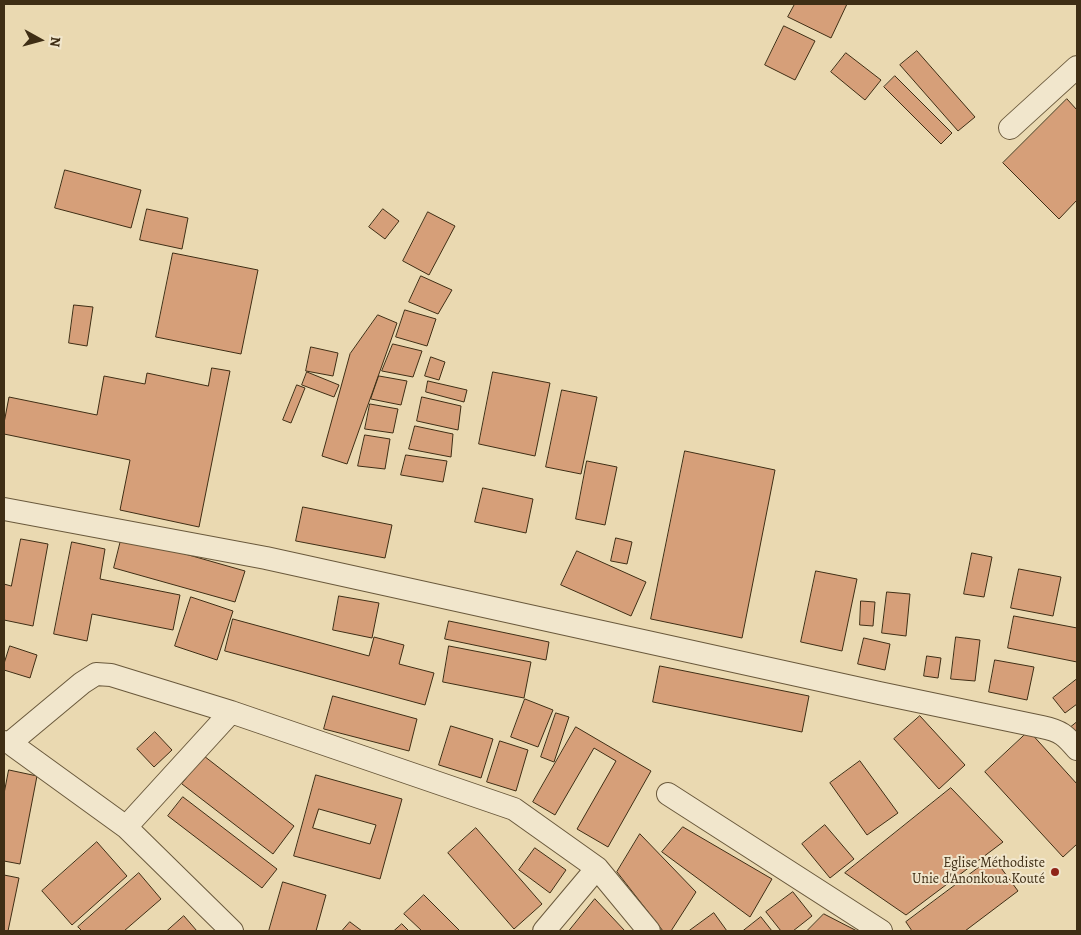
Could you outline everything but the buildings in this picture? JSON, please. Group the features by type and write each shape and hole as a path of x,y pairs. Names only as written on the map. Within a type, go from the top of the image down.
{"street":[{"path":"1010,128 1077,67"},
{"path":"4,509 266,558 1042,726 1056,730 1066,736 1077,749"},
{"path":"232,931 126,828 7,742 82,683 96,674 111,675 231,712 514,809 597,868 649,931"},
{"path":"126,828 231,712"},
{"path":"668,794 881,931"},
{"path":"544,931 597,868"}],"place":[{"name":"Eglise Méthodiste Unie d'Anonkoua Kouté","path":"1055,872"}]}
